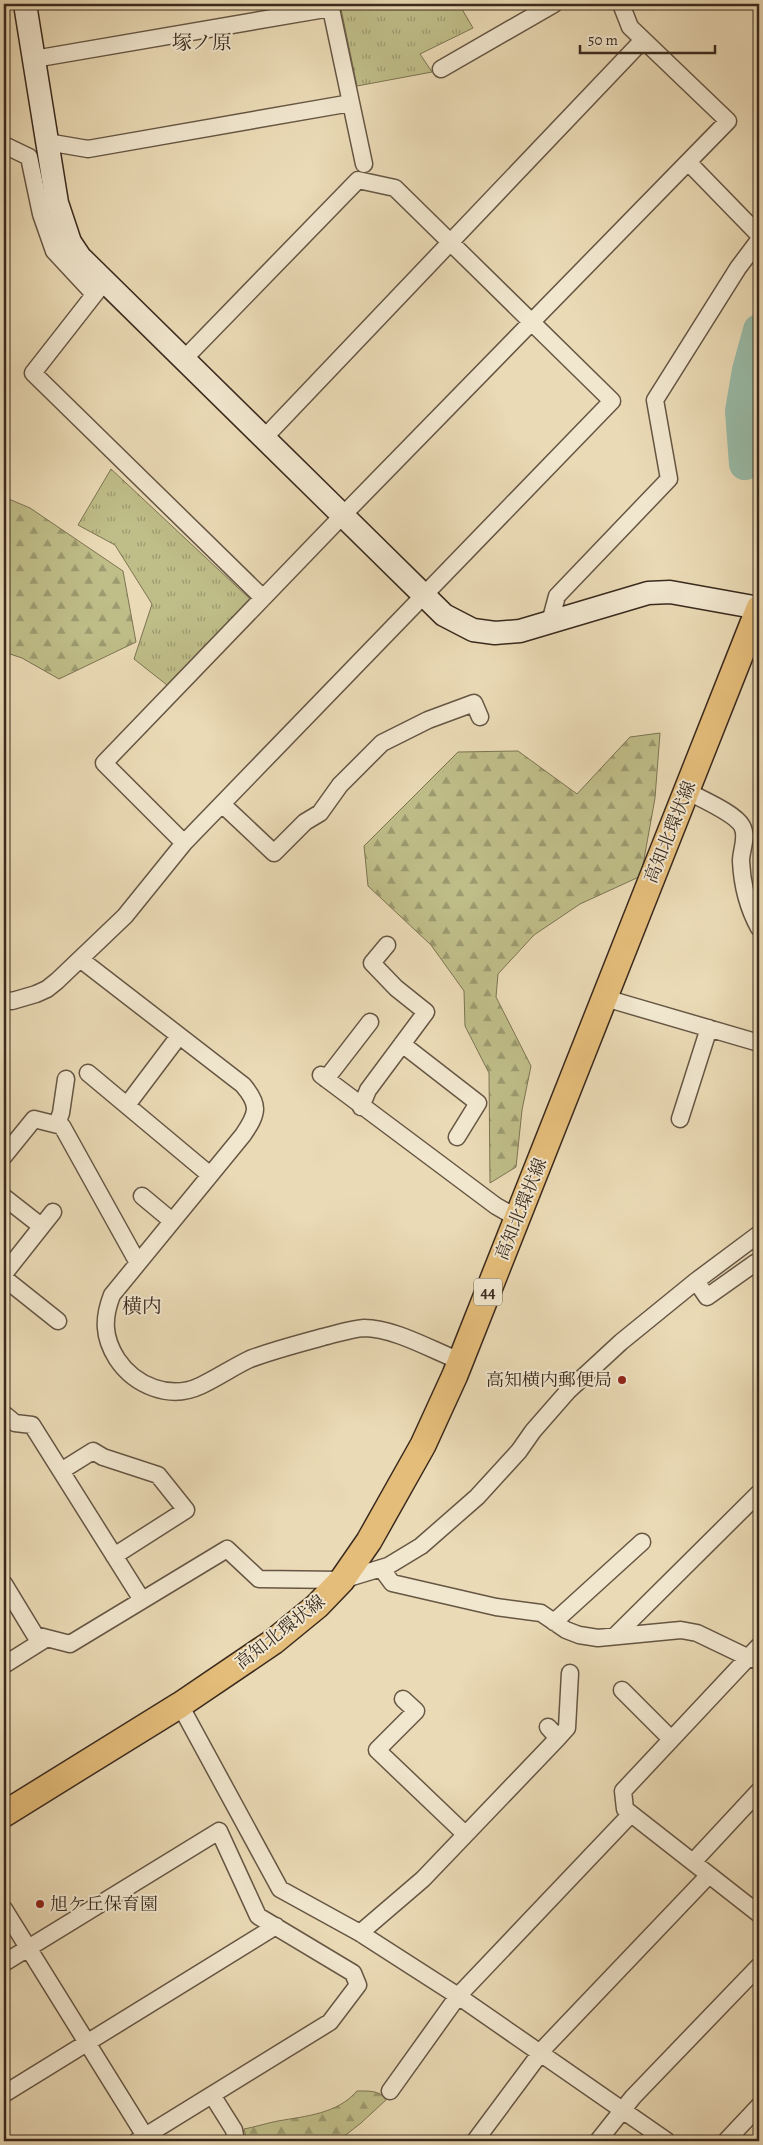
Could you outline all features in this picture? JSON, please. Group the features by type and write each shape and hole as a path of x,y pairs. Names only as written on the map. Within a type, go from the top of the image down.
{"main road":[{"name":"高知北環状線","path":"4,1814 180,1705 288,1631 317,1606 342,1580 369,1541 419,1453 460,1361 759,608"}],"street":[{"path":"25,4 57,202 70,242 99,287"},
{"path":"441,69 554,4"},
{"path":"184,843 104,763 728,121 630,27 621,4"},
{"path":"34,59 331,6 364,164"},
{"path":"264,438 643,40"},
{"path":"47,142 88,149 351,103"},
{"path":"4,145 29,157 41,214 54,251 184,359 444,615 473,630 495,633 520,631 648,593 670,592 759,608"},
{"path":"688,162 759,235"},
{"path":"4,1000 19,999 47,989 124,916 184,843 612,401 395,188 358,180 184,359"},
{"path":"550,622 557,596 669,479 655,400 738,268 759,240"},
{"path":"99,287 33,373 263,598"},
{"path":"222,804 274,853 305,822 320,813 340,785 382,743 428,720 474,703 480,717"},
{"path":"687,791 733,817 743,827 744,840 741,859 744,884 754,920 759,928"},
{"path":"361,1107 368,1090 426,1012 396,988 372,962 387,945"},
{"path":"80,959 243,1085 254,1098 255,1111 251,1124 112,1294 105,1313 106,1330 112,1350 123,1368 133,1378 146,1386 163,1390 189,1390 270,1351 364,1328 388,1331 460,1361"},
{"path":"605,998 759,1043"},
{"path":"370,1022 323,1077 496,1206 517,1218"},
{"path":"680,1119 709,1028"},
{"path":"127,1105 179,1036"},
{"path":"402,1044 478,1103 457,1137"},
{"path":"88,1073 210,1175"},
{"path":"57,1124 61,1113 66,1079"},
{"path":"4,1156 34,1119 62,1126 138,1263"},
{"path":"142,1196 172,1221"},
{"path":"4,1197 41,1226"},
{"path":"4,1274 53,1212"},
{"path":"4,1584 35,1635 70,1644 227,1549 259,1579 342,1580 388,1566 422,1546 477,1497 519,1452 533,1431 568,1391 621,1342 696,1281 759,1234"},
{"path":"696,1281 707,1297 755,1263 759,1266"},
{"path":"4,1278 58,1321"},
{"path":"4,1414 15,1423 32,1425 142,1600"},
{"path":"61,1471 93,1451 103,1457 158,1475 186,1510 114,1556"},
{"path":"615,1636 759,1493"},
{"path":"554,1622 591,1591 642,1542"},
{"path":"380,1568 392,1583 496,1607 541,1613 566,1630 579,1635 598,1638 681,1630 696,1633 753,1659"},
{"path":"4,1664 47,1638"},
{"path":"759,1646 753,1659 672,1739 623,1791 625,1809 759,1914"},
{"path":"360,1933 423,1879 465,1834 553,1732 567,1728 570,1673"},
{"path":"622,1690 672,1739"},
{"path":"403,1698 416,1711 377,1750 465,1834"},
{"path":"180,1705 280,1889 360,1933 458,1996 667,2141"},
{"path":"693,1862 759,1791"},
{"path":"390,2091 458,1996 631,1814"},
{"path":"4,1909 28,1948 87,2043 141,2139 330,2022 358,1985 353,1973 258,1916 219,1831 28,1948 4,1963"},
{"path":"475,2141 545,2047 709,1875"},
{"path":"4,2094 276,1926"},
{"path":"598,2141 622,2110 759,1966"},
{"path":"212,2095 234,2130 236,2141"},
{"path":"726,2141 759,2106"}],"green space":[{"path":"340,4 459,4 473,28 420,54 432,72 357,86"},
{"path":"111,469 250,599 167,685 134,659 152,604 115,545 78,525"},
{"path":"4,497 30,508 123,571 136,642 59,679 22,658 4,652"},
{"path":"660,733 655,798 641,876 580,904 534,935 498,974 496,997 531,1066 522,1110 516,1167 490,1183 489,1073 465,1026 464,991 431,945 368,886 364,846 458,752 518,751 577,794 630,737"},
{"path":"357,2091 369,2091 384,2096 387,2099 338,2141 247,2141 244,2129 321,2113 340,2105"}],"waterway":[{"path":"745,464 741,411 748,370 759,330"}],"place":[{"name":"高知横内郵便局","path":"622,1380"},
{"name":"旭ケ丘保育園","path":"40,1904"}],"district":[{"name":"塚ノ原","path":"202,42"},
{"name":"横内","path":"142,1306"}]}
